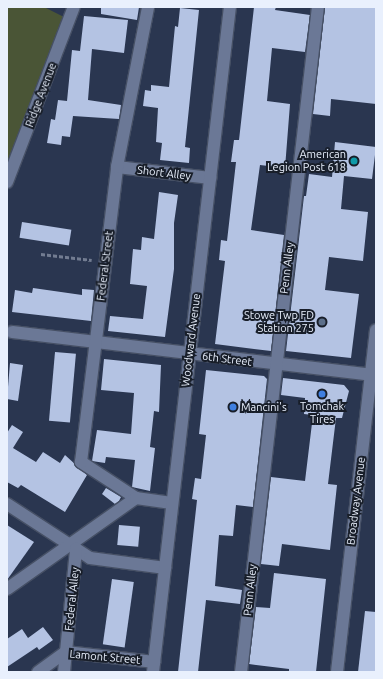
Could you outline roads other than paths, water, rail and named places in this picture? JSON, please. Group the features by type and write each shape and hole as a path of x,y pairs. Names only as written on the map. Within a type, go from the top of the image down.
{"street":[{"name":"Ridge Avenue","path":"7,182 74,7"},
{"name":"Federal Street","path":"148,7 117,167 81,462 136,498 172,503"},
{"name":"Woodward Avenue","path":"153,667 230,7"},
{"name":"Penn Alley","path":"241,672 275,365 318,7"},
{"name":"Short Alley","path":"117,167 210,178"},
{"name":"Broadway Avenue","path":"337,672 376,330"},
{"name":"6th Street","path":"12,332 275,365 371,375"},
{"path":"7,589 74,547 136,498"},
{"path":"7,504 90,558 165,568"},
{"name":"Federal Alley","path":"64,672 74,547"},
{"name":"Lamont Street","path":"38,672 66,652 153,667"}],"place":[{"name":"American Legion Post 618","path":"354,161"},
{"name":"Stowe Twp FD Station 275","path":"322,322"},
{"name":"Tomchak Tires","path":"322,394"},
{"name":"Mancini's","path":"233,407"}]}
